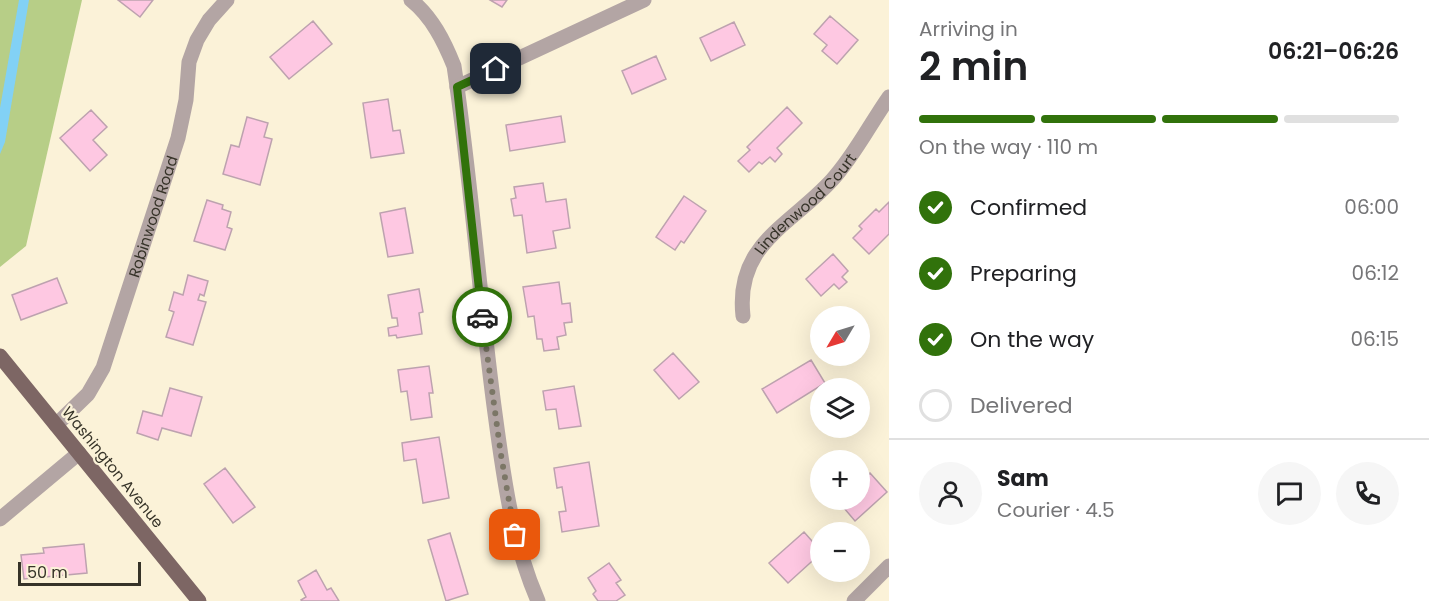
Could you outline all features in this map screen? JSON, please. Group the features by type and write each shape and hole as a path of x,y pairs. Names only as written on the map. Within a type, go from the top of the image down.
{"main road":[{"name":"Washington Avenue","path":"0,356 199,601"}],"street":[{"name":"Robinwood Road","path":"56,425 88,394 103,368 178,138 186,100 189,62 197,40 209,20 227,0"},
{"path":"411,0 431,21 454,66 484,331 509,506 525,571 538,601"},
{"path":"457,87 644,0"},
{"name":"Lindenwood Court","path":"743,316 742,288 751,260 763,244 832,180 848,160 889,97"},
{"path":"0,519 79,453"},
{"path":"854,601 889,566"}],"green space":[{"path":"0,0 82,0 26,246 0,267"}],"water":[{"path":"19,0 29,0 5,142 0,154 0,108"}],"building":[{"path":"118,0 153,0 140,17"},
{"path":"490,0 507,0 502,7"},
{"path":"830,16 858,40 837,64 822,51 827,45 814,34"},
{"path":"313,21 332,44 289,79 270,57"},
{"path":"734,22 745,45 711,61 700,38"},
{"path":"656,56 666,79 632,94 622,71"},
{"path":"388,99 393,131 400,130 404,153 371,158 363,103"},
{"path":"787,107 802,123 777,148 782,154 775,162 770,157 762,164 759,162 749,172 738,161 750,150 747,147"},
{"path":"91,110 107,127 93,140 107,155 90,171 60,138"},
{"path":"561,116 565,142 510,151 506,125"},
{"path":"247,117 268,123 264,137 272,139 260,185 223,174 231,145 239,147"},
{"path":"543,183 546,202 566,199 570,228 553,231 556,248 527,253 522,215 514,216 511,199 516,198 514,187"},
{"path":"684,196 706,211 684,243 681,241 675,250 656,237"},
{"path":"207,200 223,205 222,209 231,212 227,227 232,229 225,250 194,241"},
{"path":"889,202 889,234 869,254 853,238 862,229 859,226 876,209 879,212"},
{"path":"405,208 413,253 388,257 380,213"},
{"path":"833,254 848,271 842,277 847,282 839,289 834,284 821,296 806,279"},
{"path":"188,275 208,281 204,296 200,294 198,300 206,302 193,345 166,337 174,312 169,310 174,292 183,295"},
{"path":"57,278 67,303 21,320 12,295"},
{"path":"559,282 562,304 570,303 572,322 564,323 566,335 557,337 559,349 544,351 542,339 537,339 534,316 528,317 523,287"},
{"path":"419,289 423,312 419,313 422,334 397,338 396,335 389,336 388,328 398,326 397,318 392,318 388,295"},
{"path":"673,353 699,382 679,399 654,370"},
{"path":"810,361 810,366 815,366 822,378 810,378 810,392 777,413 762,389"},
{"path":"429,366 433,393 429,393 432,417 411,420 407,391 401,392 398,370"},
{"path":"574,386 581,426 559,429 556,409 546,410 543,391"},
{"path":"170,388 202,397 191,436 162,428 158,440 137,433 143,411 162,416"},
{"path":"439,437 449,498 423,503 416,459 404,461 402,443"},
{"path":"589,462 599,526 562,532 559,512 566,511 562,487 557,488 554,468"},
{"path":"225,468 255,507 233,523 204,484"},
{"path":"870,473 887,492 870,507"},
{"path":"846,510 867,510 855,521"},
{"path":"804,532 810,539 810,563 788,583 769,563"},
{"path":"450,533 468,594 446,601 428,540"},
{"path":"84,544 87,573 24,579 21,555 44,553 43,548"},
{"path":"609,563 621,580 616,583 625,595 616,601 598,601 593,594 596,591 588,578"},
{"path":"316,570 327,590 331,588 339,601 301,600 306,597 298,581"}],"way so far":[{"path":"482,317 510,516 515,535"}],"route":[{"path":"482,317 457,87 496,69"}]}
